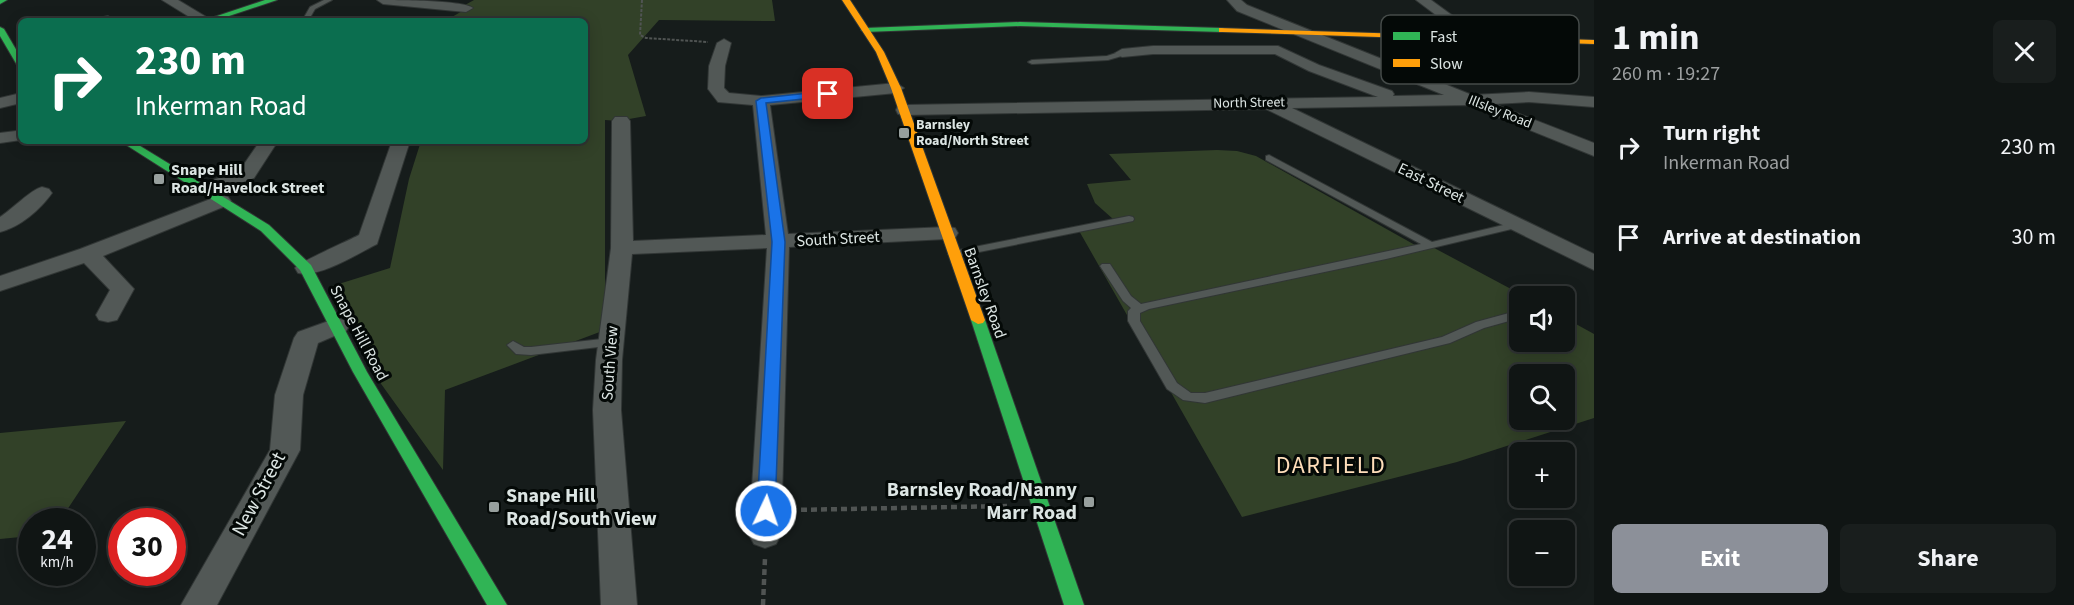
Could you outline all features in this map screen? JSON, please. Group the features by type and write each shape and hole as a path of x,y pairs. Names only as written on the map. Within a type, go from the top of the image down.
{"street":[{"path":"168,0 201,18"},
{"path":"216,18 273,0"},
{"path":"383,0 472,6 446,18"},
{"name":"Barnsley Road","path":"846,0 880,52 896,88 994,366 1074,605"},
{"name":"Illsley Road","path":"1233,0 1242,8 1381,64"},
{"path":"1422,0 1444,15"},
{"path":"865,30 1020,24 1381,35"},
{"path":"0,29 18,60"},
{"path":"1579,42 1594,42"},
{"path":"724,43 717,66 716,89 724,98 761,101 896,88"},
{"path":"1122,53 1153,50 1278,50 1347,81 1403,100"},
{"name":"Illsley Road","path":"1430,84 1594,150"},
{"name":"North Street","path":"904,110 1530,97 1594,102"},
{"path":"0,103 18,99"},
{"path":"761,101 778,242 766,523"},
{"name":"East Street","path":"1267,103 1594,263"},
{"name":"South View","path":"619,605 607,410 611,342 622,248 621,121"},
{"name":"Snape Hill Road","path":"130,144 265,228 306,268 375,400 497,605"},
{"path":"0,284 88,254 213,195 247,174 268,144"},
{"path":"306,268 335,257 369,239 400,144"},
{"path":"0,226 23,212 42,194"},
{"name":"South Street","path":"622,248 946,233"},
{"path":"88,254 122,289 108,315"},
{"name":"New Street","path":"199,605 285,450 289,395 307,338 337,326"}],"lane":[{"path":"307,18 312,8 329,0"},
{"path":"1032,62 1108,58 1122,53"},
{"path":"1269,158 1430,245"},
{"path":"954,254 1129,219"},
{"path":"1509,318 1480,325 1446,340 1205,398 1188,397 1172,386 1134,321 1134,311 1516,225"},
{"path":"1106,266 1127,298 1139,309"},
{"path":"513,345 521,351 531,351 611,342"}],"path":[{"path":"642,0 639,35 646,38 724,43"},
{"path":"763,605 766,523 1039,505"}],"green space":[{"path":"474,0 772,0 775,21 659,20 628,55 646,116 618,121 605,120 605,330 445,390 443,470 379,381 329,287 390,268 409,179 420,144 588,144 588,18 450,18 471,6 465,5"},
{"path":"1217,150 1237,151 1256,156 1415,245 1423,242 1509,288 1509,352 1575,352 1575,324 1594,334 1594,418 1575,424 1575,364 1509,364 1509,430 1557,430 1519,442 1509,442 1509,445 1457,462 1242,517 1078,229 1113,219 1095,203 1087,184 1131,180 1109,154"},
{"path":"126,421 68,508 18,508 18,537 0,539 0,433"}],"traffic: fast":[{"path":"216,18 273,0"},
{"path":"865,30 1020,24 1222,30"},
{"path":"0,29 18,60"},
{"path":"130,144 265,228 306,268 360,372 497,605"},
{"path":"978,320 1074,605"}],"traffic: slow":[{"path":"846,0 880,52 896,88 978,320"},
{"path":"1222,30 1381,35"},
{"path":"1579,42 1594,42"}],"place":[{"name":"Barnsley Road/North Street","path":"904,133"},
{"name":"Snape Hill Road/Havelock Street","path":"159,179"},
{"name":"Barnsley Road/Nanny Marr Road","path":"1089,502"},
{"name":"Snape Hill Road/South View","path":"494,507"}],"district":[{"name":"DARFIELD","path":"1331,465"}],"route":[{"path":"766,511 778,242 761,101 828,94"}]}
